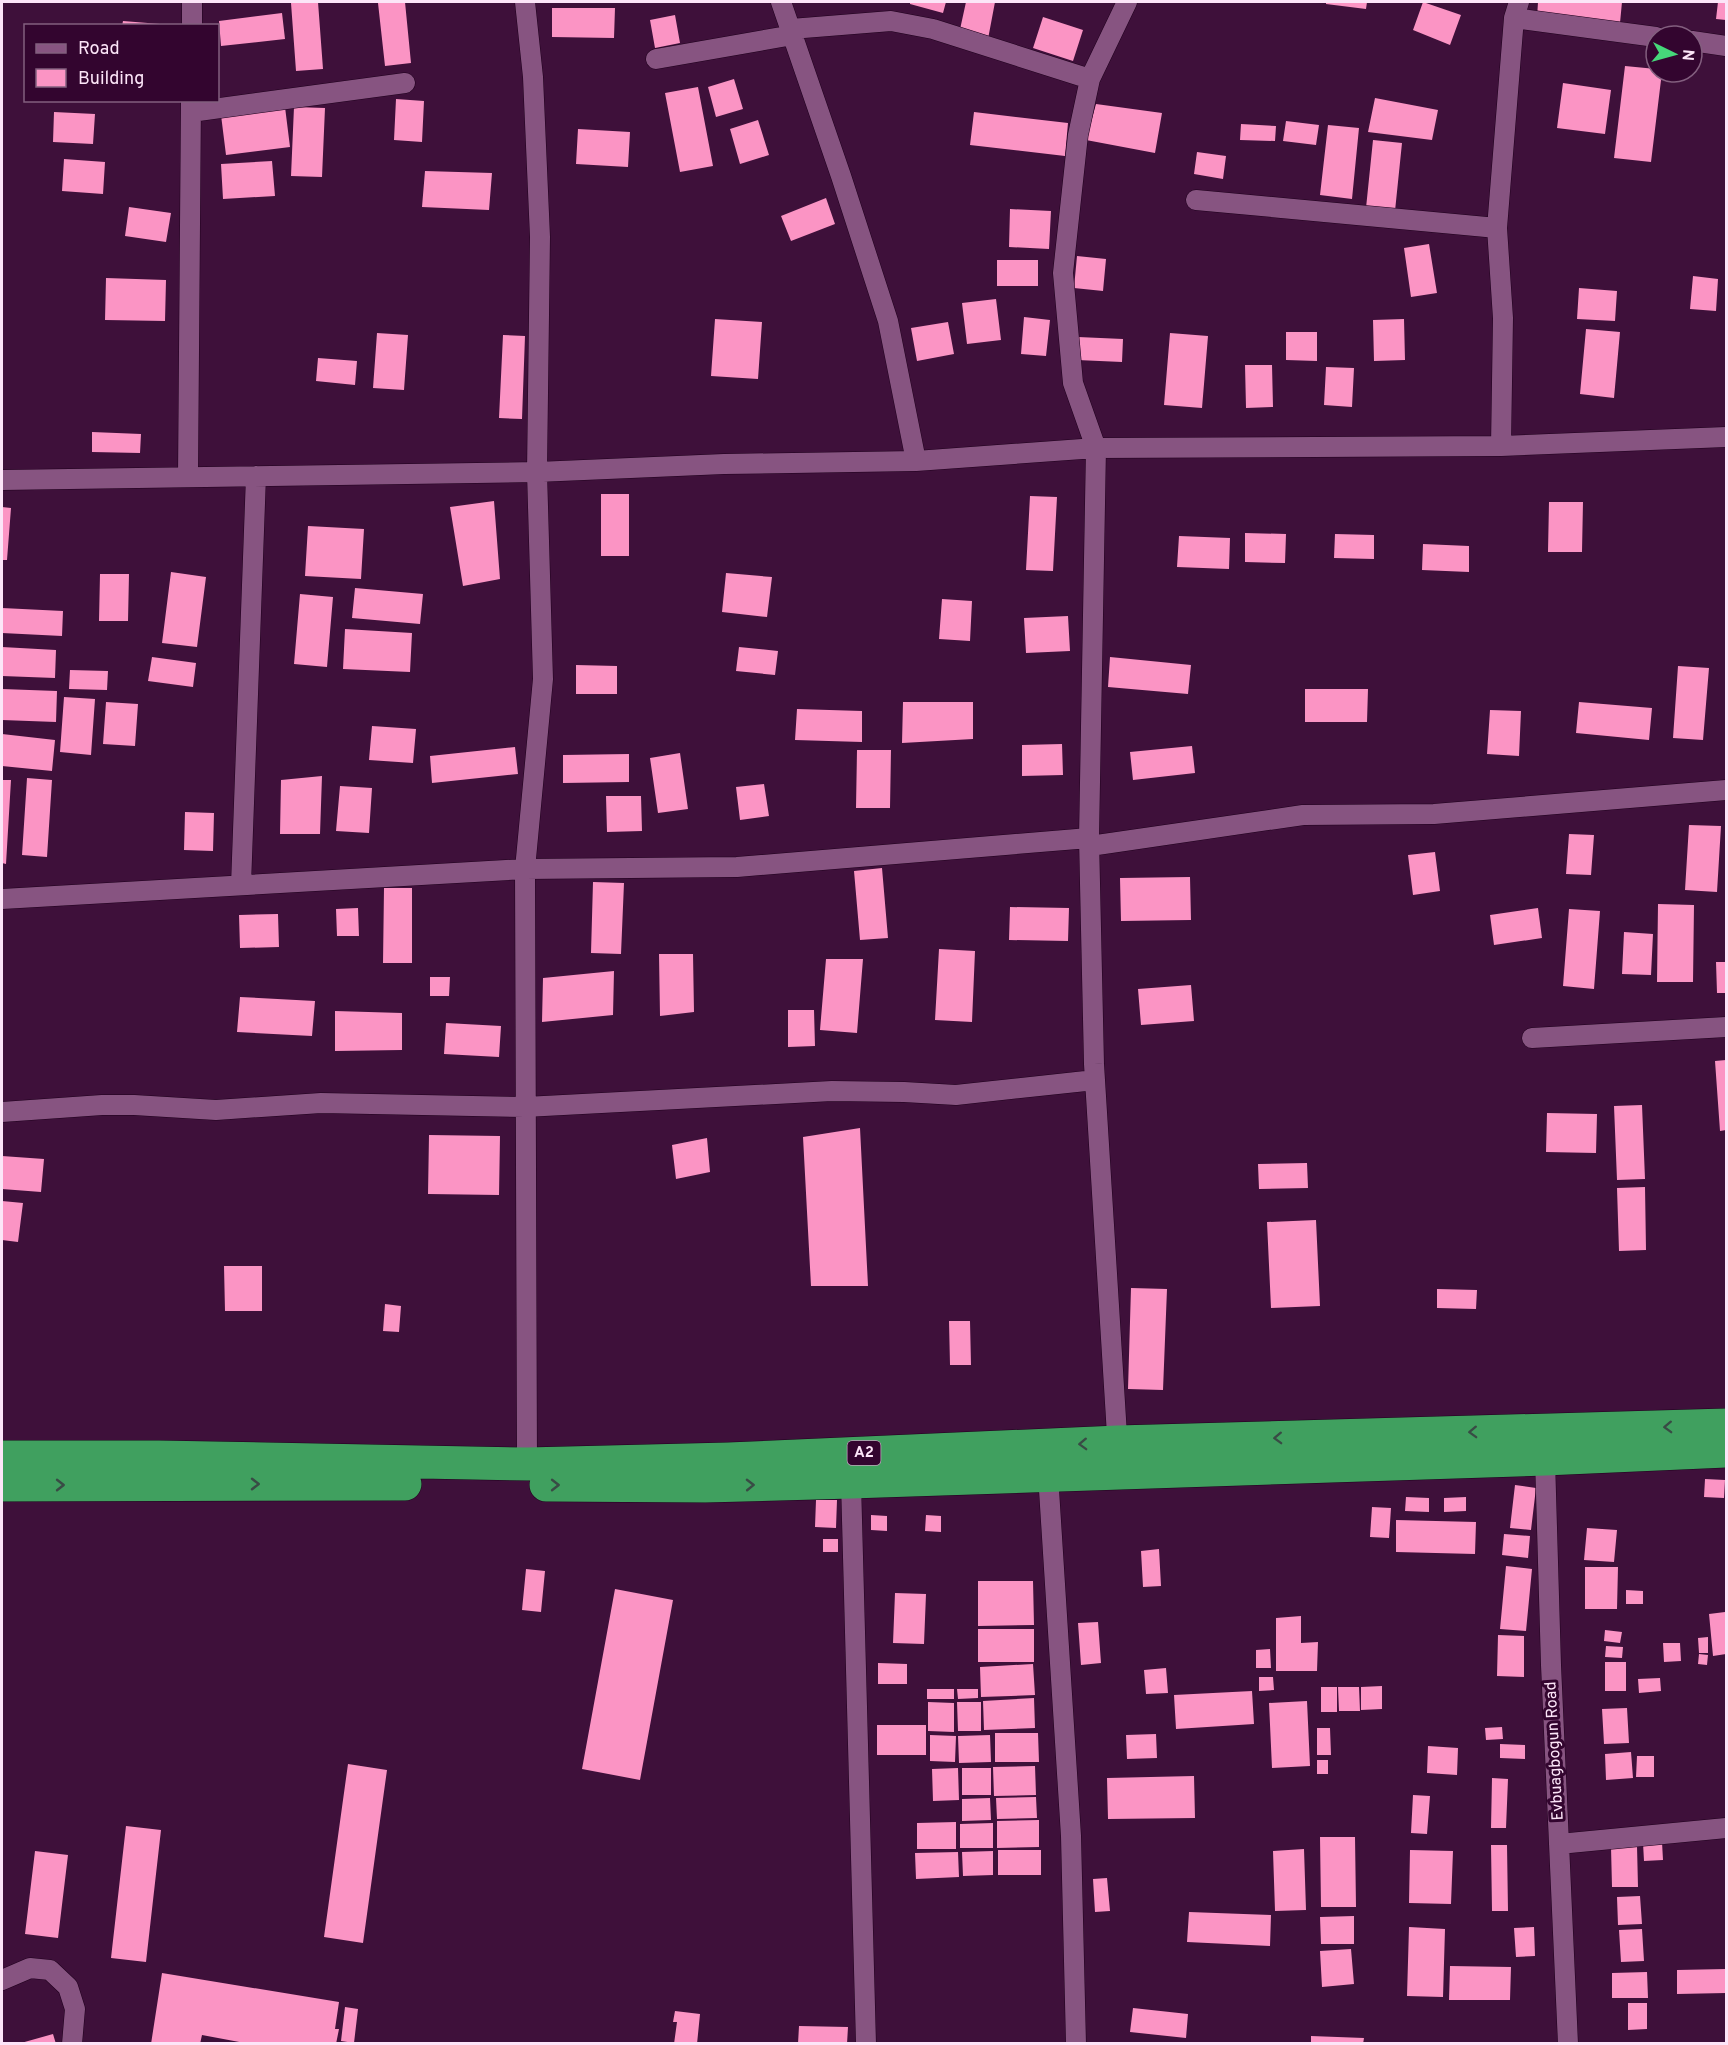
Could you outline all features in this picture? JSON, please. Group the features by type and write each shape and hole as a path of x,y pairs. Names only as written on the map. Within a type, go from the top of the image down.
{"highway":[{"name":"A2","path":"2,1485 310,1483 705,1486 851,1482 1048,1474 1119,1457 1726,1425"},
{"name":"A2","path":"2,1457 171,1457 526,1464 728,1459 1119,1457 1545,1459 1726,1451"}],"street":[{"path":"192,2 192,24"},
{"path":"525,2 533,77 540,237 537,472 543,679 525,869 526,1464"},
{"path":"781,2 888,321 916,461"},
{"path":"1119,1457 1095,1080 1090,842 1096,448 1073,383 1063,273 1078,135 1090,80 1127,2"},
{"path":"1501,446 1503,318 1497,228 1517,10 1644,34"},
{"path":"656,59 792,32 891,21 933,29 1090,80"},
{"path":"1704,43 1726,46"},
{"path":"188,477 191,106 405,83"},
{"path":"1196,200 1497,228"},
{"path":"2,480 537,472 724,464 916,461 1096,448 1501,446 1726,437"},
{"path":"241,885 256,476"},
{"path":"2,899 525,869 737,867 1181,834 1303,815 1434,814 1726,790"},
{"path":"1532,1038 1726,1027"},
{"path":"2,1112 102,1105 216,1110 321,1103 525,1107 832,1091 956,1095 1095,1080"},
{"name":"Evbuagbogun Road","path":"1545,1459 1551,1665 1568,2043"},
{"path":"1048,1474 1071,1836 1076,2043"},
{"path":"851,1482 866,2043"},
{"path":"1559,1844 1726,1828"},
{"path":"2,1980 30,1968 50,1970 68,1987 75,2009 72,2043"}],"building":[{"path":"318,2 323,69 296,71 291,3"},
{"path":"405,2 411,63 385,66 378,3"},
{"path":"910,2 946,2 943,13 910,4"},
{"path":"966,2 995,2 988,39 959,34"},
{"path":"1326,2 1367,2 1366,9 1326,4"},
{"path":"1423,2 1461,15 1450,45 1413,30"},
{"path":"1538,2 1622,2 1620,23 1537,18"},
{"path":"1718,2 1726,2 1726,20 1716,19"},
{"path":"552,8 615,8 614,38 552,37"},
{"path":"282,13 285,39 221,46 219,21"},
{"path":"675,15 680,43 655,48 650,20"},
{"path":"1043,17 1083,30 1073,61 1033,48"},
{"path":"123,21 160,24 122,24"},
{"path":"1625,66 1644,68 1644,84 1661,84 1651,162 1614,158"},
{"path":"734,79 743,109 716,117 708,87"},
{"path":"1563,83 1611,90 1605,134 1557,128"},
{"path":"698,87 713,166 680,172 665,93"},
{"path":"1375,98 1438,110 1432,140 1368,132"},
{"path":"396,99 424,101 422,142 394,140"},
{"path":"1096,104 1162,113 1155,153 1086,140"},
{"path":"285,107 290,147 226,155 221,115"},
{"path":"294,107 325,108 322,177 291,176"},
{"path":"54,112 95,114 93,144 53,142"},
{"path":"974,112 1068,123 1065,156 970,145"},
{"path":"758,120 769,155 740,164 730,129"},
{"path":"1286,121 1319,125 1316,145 1283,141"},
{"path":"1241,124 1276,126 1275,141 1240,140"},
{"path":"1328,125 1359,128 1352,199 1320,195"},
{"path":"578,129 630,132 628,167 576,164"},
{"path":"1373,140 1402,143 1395,211 1366,208"},
{"path":"1197,152 1226,156 1223,179 1194,174"},
{"path":"64,159 105,162 103,194 62,191"},
{"path":"272,161 275,196 223,199 221,164"},
{"path":"425,171 492,173 489,210 422,207"},
{"path":"826,198 835,224 791,241 781,216"},
{"path":"129,207 171,213 166,242 125,236"},
{"path":"1010,209 1051,211 1049,249 1009,247"},
{"path":"1429,244 1437,293 1411,297 1404,248"},
{"path":"1077,256 1106,259 1103,291 1074,288"},
{"path":"997,260 1038,260 1038,286 997,286"},
{"path":"1693,276 1718,279 1716,311 1690,309"},
{"path":"106,278 166,280 165,321 105,320"},
{"path":"1579,288 1617,291 1615,321 1577,319"},
{"path":"996,299 1001,340 967,344 962,303"},
{"path":"1024,317 1050,320 1046,356 1021,354"},
{"path":"715,319 762,322 758,379 711,376"},
{"path":"1404,319 1405,360 1374,361 1373,320"},
{"path":"948,322 954,354 917,361 911,328"},
{"path":"1586,329 1620,332 1614,398 1580,394"},
{"path":"1286,332 1317,332 1317,361 1286,360"},
{"path":"377,333 408,335 404,390 373,388"},
{"path":"1170,333 1208,336 1202,408 1164,405"},
{"path":"503,335 525,336 522,419 499,418"},
{"path":"1078,337 1123,339 1122,362 1077,360"},
{"path":"318,358 357,361 355,385 316,381"},
{"path":"1245,365 1272,365 1273,407 1246,408"},
{"path":"1326,367 1354,368 1352,407 1324,405"},
{"path":"92,432 141,434 140,453 92,452"},
{"path":"601,494 629,494 629,556 601,556"},
{"path":"1030,496 1057,497 1053,571 1026,570"},
{"path":"494,501 500,579 463,586 450,507"},
{"path":"1549,502 1583,502 1582,552 1548,552"},
{"path":"2,507 11,508 7,560 2,560"},
{"path":"308,526 364,529 361,579 305,576"},
{"path":"1245,533 1286,534 1285,563 1245,562"},
{"path":"1335,534 1374,535 1374,559 1334,558"},
{"path":"1179,536 1230,538 1229,569 1177,567"},
{"path":"1423,544 1469,546 1469,572 1422,570"},
{"path":"171,572 206,577 197,647 162,643"},
{"path":"726,573 772,577 767,617 722,612"},
{"path":"100,574 129,574 128,621 99,621"},
{"path":"355,588 423,594 420,624 352,618"},
{"path":"300,594 333,597 327,667 294,664"},
{"path":"942,599 972,601 970,641 939,639"},
{"path":"2,608 63,611 62,636 2,633"},
{"path":"1068,616 1070,651 1026,653 1024,618"},
{"path":"345,629 412,633 410,672 343,669"},
{"path":"2,647 56,650 55,678 2,676"},
{"path":"739,647 778,651 775,675 736,671"},
{"path":"152,657 196,663 193,687 148,681"},
{"path":"1110,657 1191,665 1188,694 1108,687"},
{"path":"576,665 617,666 617,694 576,694"},
{"path":"1678,666 1709,668 1703,740 1673,738"},
{"path":"70,670 108,671 107,690 69,689"},
{"path":"2,689 57,691 56,722 2,720"},
{"path":"1305,689 1368,689 1367,722 1305,722"},
{"path":"64,697 95,699 91,755 60,752"},
{"path":"106,702 138,704 135,746 103,744"},
{"path":"903,702 973,702 973,739 902,743"},
{"path":"1579,702 1652,708 1649,740 1576,733"},
{"path":"797,709 862,711 862,742 795,740"},
{"path":"1490,710 1521,711 1519,756 1487,754"},
{"path":"372,726 416,729 413,763 369,760"},
{"path":"2,734 55,740 52,771 2,766"},
{"path":"1062,744 1063,775 1022,776 1022,745"},
{"path":"1192,746 1195,773 1133,780 1130,752"},
{"path":"515,747 518,774 432,783 430,756"},
{"path":"857,750 891,750 890,808 856,808"},
{"path":"680,753 688,809 658,813 650,758"},
{"path":"629,754 629,782 563,783 563,755"},
{"path":"322,776 320,834 280,834 281,780"},
{"path":"27,778 52,780 47,857 22,855"},
{"path":"2,780 11,780 6,864 2,863"},
{"path":"764,784 769,816 740,820 736,787"},
{"path":"340,786 372,788 369,833 336,831"},
{"path":"606,796 641,796 642,831 607,832"},
{"path":"185,812 214,813 213,851 184,850"},
{"path":"1689,825 1721,826 1717,892 1685,890"},
{"path":"1569,834 1594,835 1591,875 1566,874"},
{"path":"1435,852 1440,891 1413,895 1408,855"},
{"path":"882,868 888,938 860,940 854,871"},
{"path":"1190,877 1191,920 1121,921 1120,878"},
{"path":"593,882 624,883 621,954 591,953"},
{"path":"384,888 412,888 412,963 383,963"},
{"path":"1658,904 1694,905 1693,982 1657,982"},
{"path":"1010,907 1069,908 1068,941 1009,940"},
{"path":"358,908 359,936 337,936 336,909"},
{"path":"1538,908 1542,938 1494,945 1490,915"},
{"path":"1569,909 1600,911 1594,989 1563,986"},
{"path":"278,914 279,947 240,948 239,915"},
{"path":"1624,932 1653,934 1651,975 1622,974"},
{"path":"939,949 975,951 972,1022 935,1020"},
{"path":"659,954 693,954 694,1012 660,1016"},
{"path":"826,959 863,959 857,1033 820,1030"},
{"path":"1716,962 1726,962 1726,993 1717,993"},
{"path":"614,971 613,1015 542,1022 543,978"},
{"path":"430,977 450,977 449,996 430,996"},
{"path":"1191,985 1194,1021 1141,1025 1138,989"},
{"path":"240,997 315,1001 312,1036 237,1032"},
{"path":"788,1010 814,1010 815,1046 788,1047"},
{"path":"335,1011 402,1013 402,1050 335,1051"},
{"path":"446,1023 501,1026 499,1057 444,1054"},
{"path":"1726,1060 1726,1130 1720,1131 1715,1061"},
{"path":"1642,1105 1645,1179 1617,1180 1614,1106"},
{"path":"1547,1113 1597,1114 1596,1153 1546,1152"},
{"path":"860,1128 868,1286 811,1286 803,1137"},
{"path":"429,1135 500,1136 499,1195 428,1194"},
{"path":"707,1138 710,1172 676,1179 672,1145"},
{"path":"2,1156 44,1159 41,1192 2,1189"},
{"path":"1307,1163 1308,1188 1259,1189 1258,1164"},
{"path":"1645,1187 1646,1250 1619,1251 1617,1188"},
{"path":"2,1201 23,1203 18,1242 2,1240"},
{"path":"1316,1220 1320,1306 1271,1308 1267,1222"},
{"path":"224,1266 262,1266 262,1311 225,1311"},
{"path":"1131,1288 1167,1289 1163,1390 1128,1389"},
{"path":"1437,1289 1477,1290 1476,1309 1437,1308"},
{"path":"385,1304 401,1306 399,1332 383,1331"},
{"path":"949,1321 970,1321 971,1365 950,1365"},
{"path":"1705,1479 1725,1480 1724,1498 1704,1497"},
{"path":"1515,1485 1536,1488 1531,1530 1510,1528"},
{"path":"1406,1497 1429,1498 1429,1512 1405,1511"},
{"path":"1466,1497 1466,1511 1444,1512 1444,1498"},
{"path":"816,1500 837,1500 836,1528 815,1527"},
{"path":"1372,1507 1391,1508 1389,1538 1370,1537"},
{"path":"871,1515 887,1516 887,1531 871,1530"},
{"path":"926,1515 941,1516 941,1532 925,1531"},
{"path":"1396,1520 1476,1522 1475,1554 1396,1552"},
{"path":"1587,1528 1617,1530 1614,1562 1584,1560"},
{"path":"1504,1534 1530,1536 1528,1558 1502,1555"},
{"path":"823,1539 838,1539 838,1552 823,1552"},
{"path":"1159,1549 1161,1586 1143,1587 1141,1551"},
{"path":"1506,1566 1532,1569 1526,1631 1500,1629"},
{"path":"1585,1567 1618,1567 1617,1609 1585,1609"},
{"path":"526,1569 545,1571 541,1612 522,1610"},
{"path":"978,1581 1033,1581 1034,1625 978,1626"},
{"path":"615,1589 673,1600 640,1780 582,1769"},
{"path":"1626,1590 1643,1591 1643,1604 1626,1604"},
{"path":"895,1593 926,1594 924,1644 893,1643"},
{"path":"1725,1612 1726,1654 1713,1656 1709,1614"},
{"path":"1301,1616 1301,1643 1318,1642 1317,1671 1276,1671 1276,1618"},
{"path":"1098,1622 1101,1663 1081,1665 1078,1623"},
{"path":"978,1629 1034,1629 1034,1662 978,1662"},
{"path":"1605,1630 1622,1632 1620,1643 1604,1641"},
{"path":"1498,1635 1524,1636 1524,1677 1497,1676"},
{"path":"1708,1637 1708,1653 1699,1653 1698,1638"},
{"path":"1663,1643 1680,1643 1681,1661 1664,1662"},
{"path":"1606,1646 1623,1647 1622,1658 1605,1657"},
{"path":"1270,1649 1271,1668 1256,1668 1256,1650"},
{"path":"1699,1654 1708,1655 1707,1665 1698,1664"},
{"path":"1605,1662 1626,1662 1626,1691 1605,1691"},
{"path":"878,1663 907,1664 907,1684 878,1684"},
{"path":"1033,1664 1035,1695 981,1697 980,1667"},
{"path":"1166,1668 1168,1693 1146,1694 1144,1670"},
{"path":"1259,1677 1273,1677 1274,1690 1259,1691"},
{"path":"1660,1678 1661,1691 1639,1693 1638,1679"},
{"path":"1382,1686 1382,1709 1361,1710 1361,1687"},
{"path":"1321,1687 1337,1687 1337,1712 1321,1712"},
{"path":"1338,1687 1359,1687 1360,1711 1339,1711"},
{"path":"927,1689 954,1689 954,1699 927,1699"},
{"path":"957,1689 978,1689 978,1698 958,1699"},
{"path":"1252,1691 1254,1724 1176,1729 1174,1695"},
{"path":"1034,1698 1035,1728 984,1730 983,1701"},
{"path":"1307,1701 1310,1766 1272,1768 1269,1703"},
{"path":"928,1702 954,1703 954,1732 928,1731"},
{"path":"957,1702 981,1702 981,1731 958,1731"},
{"path":"1627,1708 1629,1743 1604,1744 1602,1709"},
{"path":"877,1725 926,1725 926,1755 877,1755"},
{"path":"1502,1727 1503,1739 1486,1740 1485,1728"},
{"path":"1317,1728 1330,1728 1331,1755 1317,1755"},
{"path":"995,1733 1038,1733 1039,1762 995,1762"},
{"path":"1156,1734 1157,1758 1127,1759 1126,1735"},
{"path":"930,1735 956,1736 955,1762 930,1761"},
{"path":"990,1735 991,1762 959,1763 958,1736"},
{"path":"1500,1744 1525,1745 1525,1759 1500,1758"},
{"path":"1428,1746 1458,1748 1457,1775 1427,1773"},
{"path":"1631,1752 1633,1778 1606,1780 1605,1754"},
{"path":"1637,1756 1654,1756 1654,1777 1636,1777"},
{"path":"1317,1760 1328,1760 1328,1774 1317,1774"},
{"path":"348,1764 387,1770 363,1943 324,1937"},
{"path":"1035,1766 1036,1795 994,1796 993,1767"},
{"path":"958,1768 959,1800 933,1801 932,1769"},
{"path":"962,1768 991,1768 991,1795 962,1795"},
{"path":"1194,1776 1195,1818 1108,1819 1107,1778"},
{"path":"1492,1778 1508,1779 1506,1828 1491,1828"},
{"path":"1413,1795 1430,1796 1427,1834 1411,1833"},
{"path":"1036,1797 1037,1818 997,1819 996,1798"},
{"path":"990,1798 991,1820 962,1821 962,1799"},
{"path":"1039,1820 1039,1847 997,1848 997,1821"},
{"path":"956,1822 956,1849 917,1849 917,1823"},
{"path":"993,1823 993,1848 960,1848 960,1824"},
{"path":"126,1826 161,1830 146,1962 111,1958"},
{"path":"1320,1837 1355,1837 1356,1907 1321,1907"},
{"path":"1662,1842 1663,1860 1644,1861 1643,1843"},
{"path":"1491,1845 1507,1845 1508,1911 1492,1911"},
{"path":"1637,1846 1638,1887 1612,1887 1611,1847"},
{"path":"1304,1849 1306,1910 1275,1911 1273,1851"},
{"path":"998,1850 1041,1850 1041,1875 998,1875"},
{"path":"1410,1850 1453,1851 1451,1904 1409,1903"},
{"path":"35,1851 68,1855 58,1938 25,1934"},
{"path":"993,1851 993,1875 963,1876 962,1852"},
{"path":"958,1852 959,1877 916,1879 915,1853"},
{"path":"1107,1878 1110,1911 1095,1912 1093,1879"},
{"path":"1640,1896 1642,1924 1618,1925 1617,1897"},
{"path":"1189,1912 1271,1915 1270,1946 1187,1942"},
{"path":"1354,1916 1354,1944 1321,1944 1320,1917"},
{"path":"1409,1927 1445,1929 1443,1997 1407,1996"},
{"path":"1534,1927 1535,1956 1516,1957 1514,1928"},
{"path":"1642,1929 1644,1961 1621,1962 1619,1930"},
{"path":"1351,1949 1354,1984 1322,1987 1320,1951"},
{"path":"1450,1966 1511,1967 1510,2000 1449,2000"},
{"path":"1726,1969 1726,1993 1677,1994 1677,1970"},
{"path":"1647,1972 1648,1998 1612,1998 1612,1973"},
{"path":"162,1973 339,2002 335,2029 339,2029 336,2044 250,2044 202,2035 200,2044 151,2044"},
{"path":"1628,2003 1647,2003 1647,2029 1628,2030"},
{"path":"345,2007 358,2009 354,2043 341,2041"},
{"path":"1133,2008 1188,2014 1186,2038 1130,2032"},
{"path":"675,2011 700,2014 697,2044 674,2044 677,2022 673,2022"},
{"path":"799,2026 848,2027 847,2044 798,2044"},
{"path":"53,2034 56,2044 21,2044 21,2043"},
{"path":"1311,2036 1364,2038 1363,2044 1311,2044"}]}
